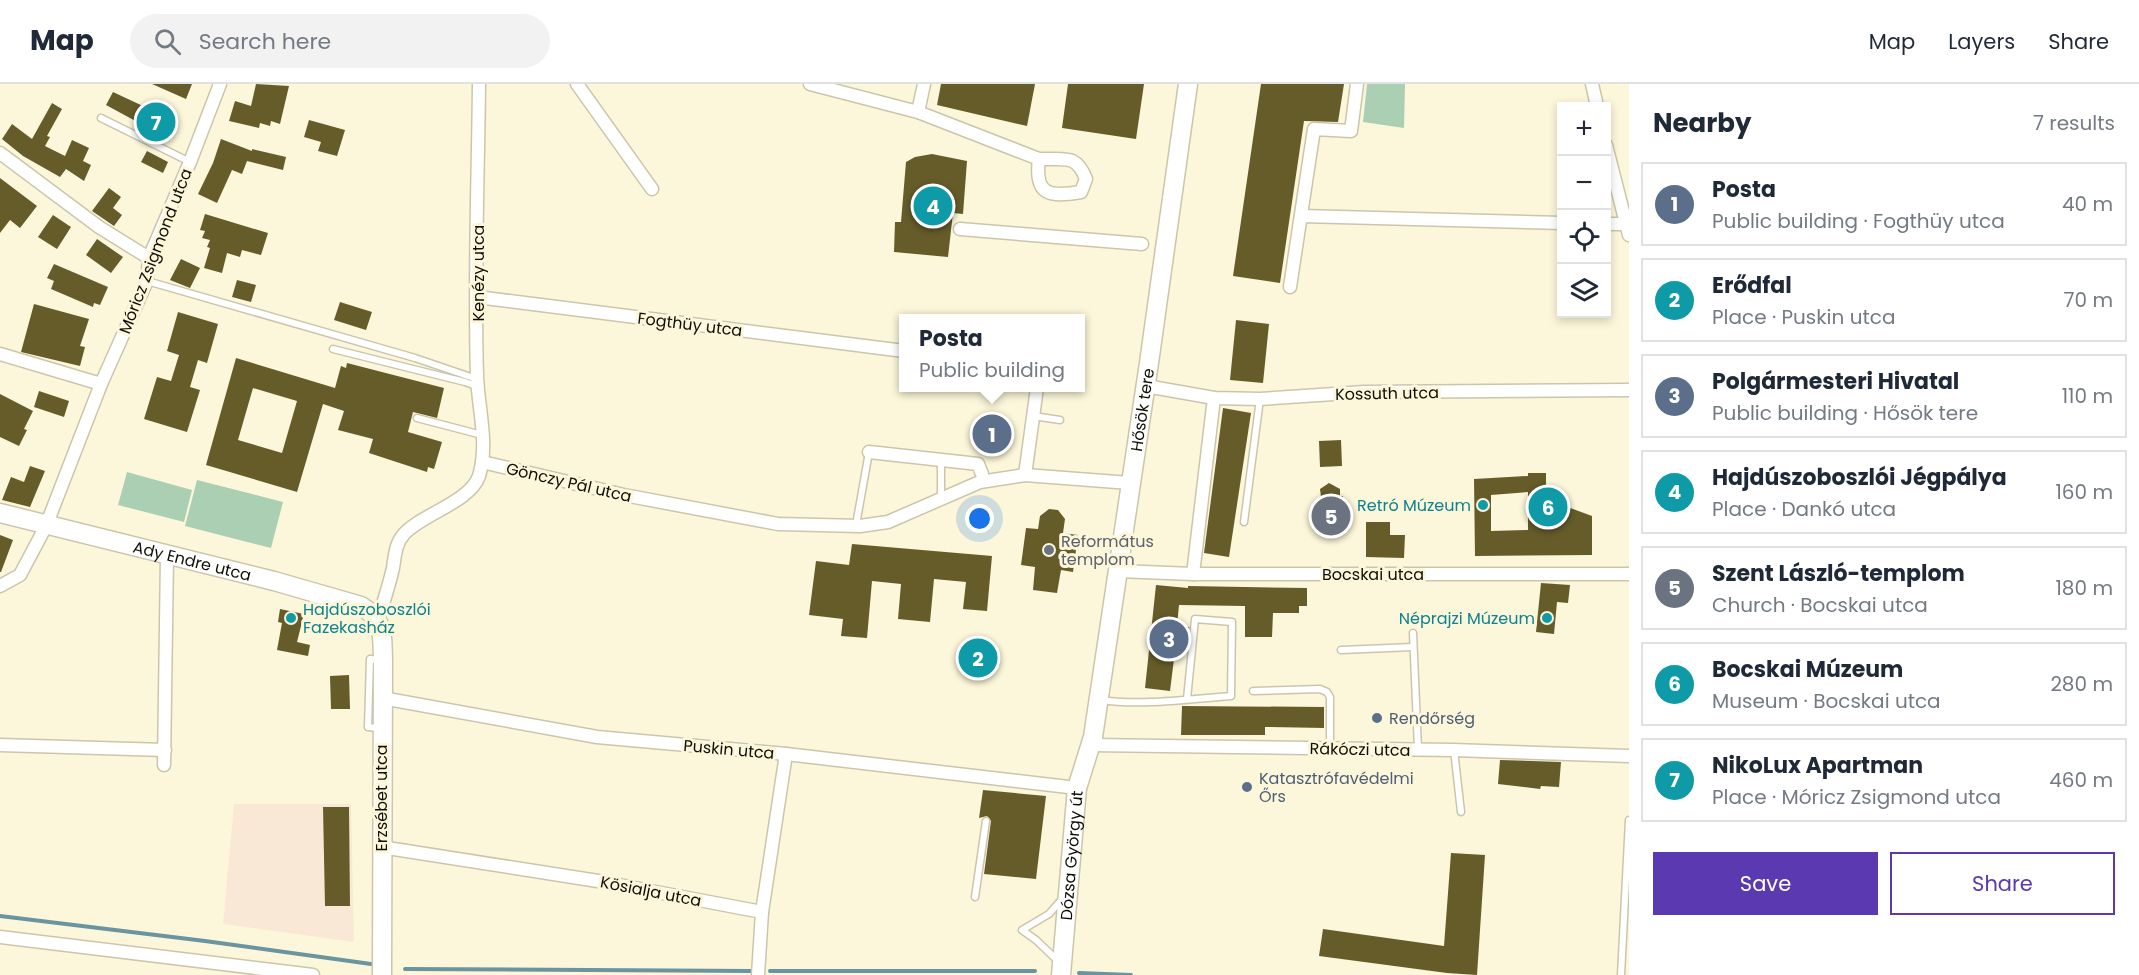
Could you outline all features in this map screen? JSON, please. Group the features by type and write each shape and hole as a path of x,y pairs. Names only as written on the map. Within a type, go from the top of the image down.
{"street":[{"name":"Móricz Zsigmond utca","path":"0,586 20,575 46,526 101,384 147,281 149,258 220,84"},
{"name":"Kenézy utca","path":"479,84 477,297 482,462"},
{"path":"577,84 652,189"},
{"path":"810,84 918,112 1039,159"},
{"path":"918,112 924,84"},
{"name":"Hősök tere","path":"1092,741 1146,386 1188,84"},
{"path":"1290,287 1314,129 1351,131 1357,84"},
{"path":"1592,84 1597,102"},
{"path":"0,153 99,227 149,258"},
{"path":"1609,156 1628,228 1611,225"},
{"path":"1300,216 1557,223"},
{"path":"960,229 1142,244"},
{"name":"Fogthüy utca","path":"477,297 899,350"},
{"path":"0,354 101,384"},
{"name":"Kossuth utca","path":"1146,386 1214,398 1260,399 1364,392 1629,390"},
{"path":"1025,475 1036,392"},
{"path":"1193,574 1214,398"},
{"path":"869,452 978,464 981,474"},
{"path":"378,621 393,568 394,554 400,539 408,530 469,491 477,480 482,462"},
{"name":"Gönczy Pál utca","path":"482,462 624,495 778,524 856,526 888,522 980,482 1025,475 1130,483"},
{"name":"Ady Endre utca","path":"0,513 167,556 274,580 361,606 372,613 378,621"},
{"path":"164,765 167,556"},
{"name":"Bocskai utca","path":"1118,571 1193,574 1629,574"},
{"name":"Erzsébet utca","path":"378,621 382,631 383,660 382,975"},
{"name":"Puskin utca","path":"382,698 597,737 786,754 1077,788"},
{"name":"Rákóczi utca","path":"1092,741 1629,756"},
{"name":"Dózsa György út","path":"1061,970 1070,891 1077,788 1092,741"},
{"path":"0,745 165,750"},
{"path":"758,975 762,912 786,754"},
{"name":"Kösialja utca","path":"381,848 598,881 762,912"},
{"path":"0,937 313,975"}],"lane":[{"path":"101,118 190,162"},
{"path":"147,281 415,358 478,383"},
{"path":"333,349 465,382 478,383"},
{"path":"1244,522 1260,399"},
{"path":"1033,416 1060,420"},
{"path":"417,418 482,435"},
{"path":"856,526 869,452"},
{"path":"941,460 941,499"},
{"path":"1098,699 1143,702 1187,699 1231,696 1232,622 1194,619 1187,699"},
{"path":"1413,633 1418,749"},
{"path":"1341,650 1413,647"},
{"path":"382,728 368,727 370,659 383,660"},
{"path":"1253,691 1320,688 1327,692 1330,697 1330,748"},
{"path":"1454,750 1461,812"},
{"path":"1621,975 1629,820"},
{"path":"975,897 986,821"},
{"path":"1061,970 1036,940 1022,930 1049,914 1070,891"}],"shaded area":[{"path":"234,804 351,804 354,942 223,924"}],"green space":[{"path":"1367,84 1405,84 1404,128 1363,122"},
{"path":"127,472 192,490 184,522 118,505"},
{"path":"197,480 283,502 271,548 185,526"}],"building":[{"path":"152,84 192,84 186,99"},
{"path":"256,84 289,86 280,124 271,121 270,126 260,123 259,128 229,121 235,101 251,106"},
{"path":"941,84 1035,84 1027,126 937,105"},
{"path":"1068,84 1144,84 1136,139 1062,128"},
{"path":"1261,84 1344,84 1338,122 1304,121 1280,283 1233,276"},
{"path":"113,92 175,121 167,137 155,131 152,138 138,131 141,124 106,105"},
{"path":"52,103 62,109 47,136 50,137 45,146 65,156 72,140 89,148 83,161 91,165 84,181 66,169 60,177 23,156 2,139 12,124 32,139"},
{"path":"309,120 345,130 337,156 318,151 321,142 304,137"},
{"path":"221,139 252,151 252,149 286,157 283,170 247,161 242,174 232,170 217,203 198,194 213,163"},
{"path":"147,151 168,162 163,173 141,162"},
{"path":"932,154 967,161 963,214 953,213 948,257 894,252 895,222 901,222 906,162 915,157"},
{"path":"0,178 37,206 20,228 10,220 0,233"},
{"path":"109,188 121,197 113,208 122,215 114,226 92,211"},
{"path":"205,214 268,233 261,255 242,250 240,257 227,253 222,273 204,268 210,248 207,247 210,240 202,238 205,231 200,230"},
{"path":"53,215 71,227 57,249 38,237"},
{"path":"97,239 123,257 111,273 86,255"},
{"path":"181,259 200,268 190,288 170,280"},
{"path":"54,264 108,287 100,305 94,303 93,307 51,289 54,281 47,278"},
{"path":"237,280 256,285 251,302 232,297"},
{"path":"340,302 372,312 366,330 334,320"},
{"path":"34,304 89,319 80,346 85,347 80,366 21,352"},
{"path":"178,312 218,324 207,363 198,360 190,387 200,390 187,432 144,419 157,377 171,381 179,355 167,351"},
{"path":"1236,320 1269,324 1263,383 1230,380"},
{"path":"236,358 335,388 341,366 346,368 347,363 444,388 437,418 413,412 408,432 442,442 434,469 428,467 427,472 369,453 373,439 338,430 344,411 323,404 297,492 206,465","holes":["253,388 297,401 282,453 238,440"]},
{"path":"39,391 69,401 64,417 34,407"},
{"path":"0,394 33,411 19,446 0,437"},
{"path":"1223,408 1251,413 1229,557 1204,553"},
{"path":"1341,440 1342,466 1320,467 1319,441"},
{"path":"30,466 45,471 30,507 2,500 11,477 24,482"},
{"path":"1528,473 1546,473 1546,499 1592,516 1592,555 1475,556 1474,479 1528,476","holes":["1528,492 1528,530 1491,531 1491,495"]},
{"path":"1329,483 1340,489 1340,496 1343,496 1344,535 1320,536 1320,489"},
{"name":"Református templom","path":"1049,509 1058,510 1065,519 1063,533 1078,535 1073,572 1061,570 1057,593 1033,590 1035,567 1021,565 1026,528 1038,529 1040,516"},
{"path":"1366,522 1390,522 1390,535 1405,535 1404,558 1366,557"},
{"path":"0,535 13,540 1,572 0,572"},
{"path":"852,544 992,556 987,611 963,609 966,582 934,579 930,622 898,619 901,584 872,581 867,638 841,636 843,619 809,615 816,561 849,565"},
{"name":"Néprajzi Múzeum","path":"1541,583 1570,585 1568,603 1557,602 1554,634 1536,632"},
{"path":"1156,585 1188,588 1188,586 1307,588 1307,606 1299,606 1299,613 1273,613 1272,637 1245,637 1245,606 1179,605 1177,626 1189,627 1186,652 1175,651 1170,691 1145,688"},
{"path":"280,609 304,614 297,642 310,645 308,656 277,650 282,623 278,622"},
{"path":"349,675 350,709 331,709 330,676"},
{"path":"1182,706 1324,707 1324,728 1265,727 1265,735 1181,735"},
{"path":"1500,760 1561,762 1559,787 1541,786 1540,789 1498,784"},
{"path":"983,790 1046,796 1036,879 984,874 991,821 987,816 979,818"},
{"path":"323,807 349,807 350,906 325,906"},
{"path":"1451,853 1485,855 1477,975 1319,956 1323,929 1444,946"}],"waterway":[{"path":"0,916 371,964"},
{"path":"405,969 751,971"},
{"path":"770,971 1035,971"},
{"path":"1079,973 1131,975"}],"place":[{"name":"NikoLux Apartman","path":"156,122"},
{"name":"Hajdúszoboszlói Jégpálya","path":"933,206"},
{"name":"Posta","path":"992,434"},
{"name":"Retró Múzeum","path":"1483,505"},
{"name":"Bocskai Múzeum","path":"1548,507"},
{"name":"Szent László-templom","path":"1331,516"},
{"name":"Református templom","path":"1049,550"},
{"name":"Hajdúszoboszlói Fazekasház","path":"291,618"},
{"name":"Néprajzi Múzeum","path":"1547,618"},
{"name":"Polgármesteri Hivatal","path":"1169,639"},
{"name":"Erődfal","path":"978,658"},
{"name":"Rendőrség","path":"1377,718"},
{"name":"Katasztrófavédelmi Őrs","path":"1247,787"}]}
